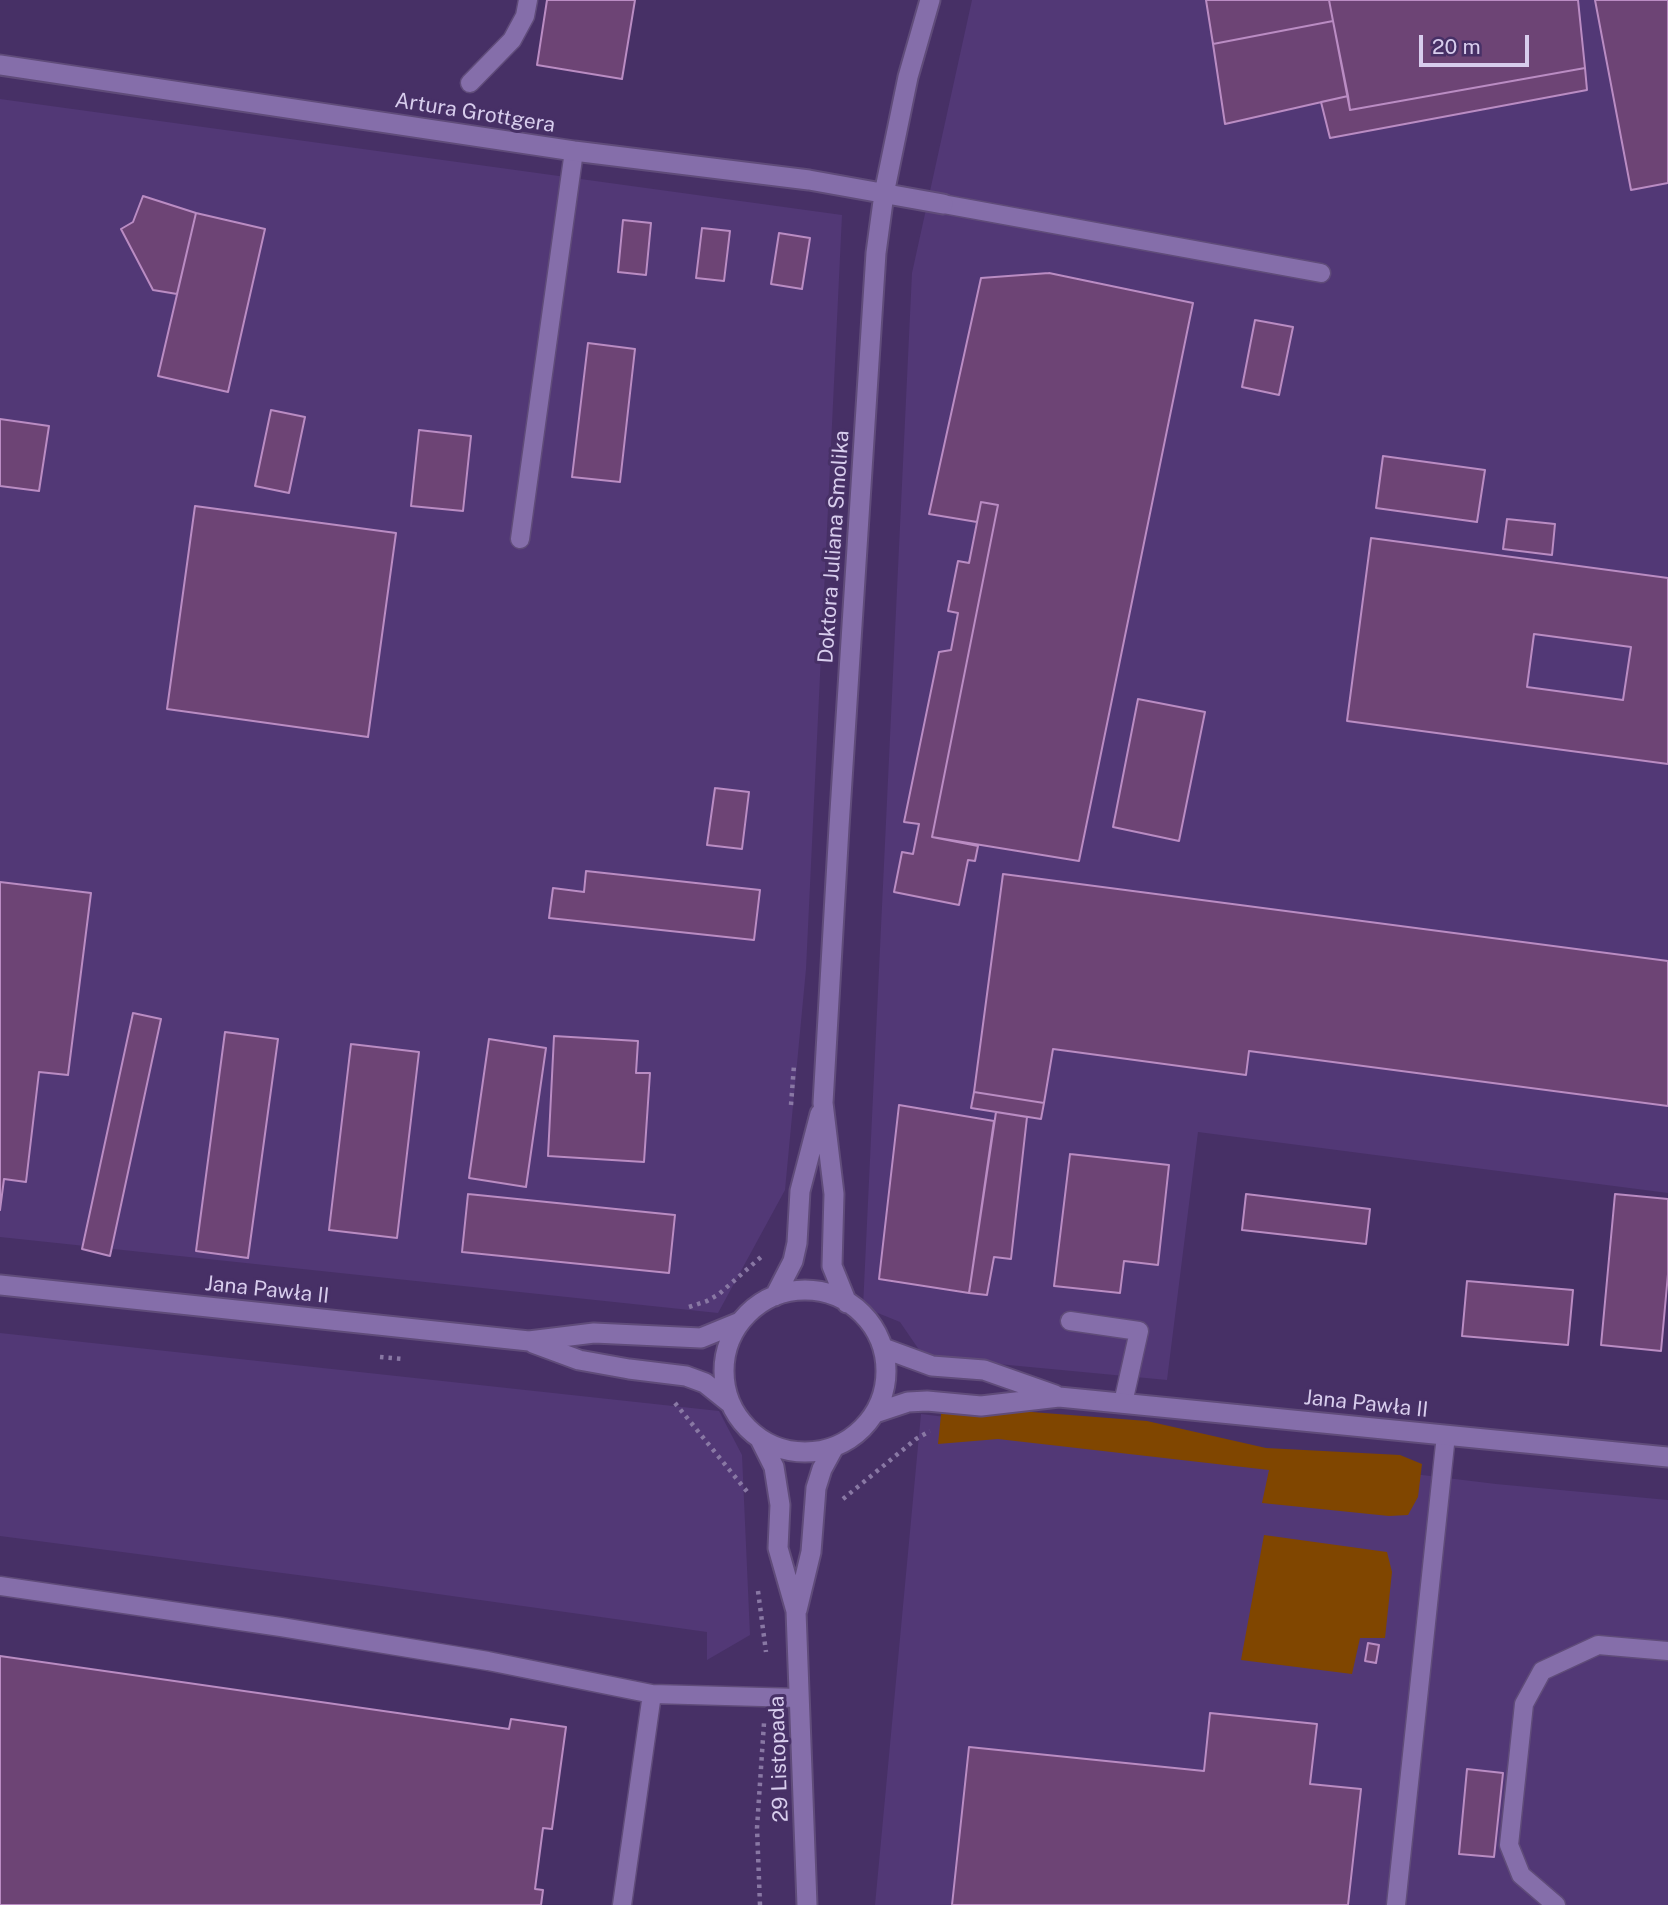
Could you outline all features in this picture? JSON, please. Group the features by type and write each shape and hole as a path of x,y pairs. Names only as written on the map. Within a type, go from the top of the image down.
{"street":[{"name":"Doktora Juliana Smolika","path":"847,1303 832,1266 834,1194 823,1103 876,253 884,194 908,78 930,0"},
{"name":"Artura Grottgera","path":"0,65 574,151 808,180 943,204"},
{"name":"Doktora Juliana Smolika","path":"775,1296 793,1261 797,1243 800,1191 823,1103"},
{"name":"Jana Pawła II","path":"0,1285 529,1341 594,1333 701,1338 740,1322"},
{"path":"797,1290 819,1291 841,1298 847,1303 860,1311 874,1328 883,1348 886,1370 884,1393 875,1413 861,1430 834,1447 819,1451 788,1451 760,1439 747,1429 730,1403 725,1388 725,1357 729,1342 740,1322 756,1307 775,1296 797,1290"},
{"name":"Jana Pawła II","path":"529,1341 579,1360 685,1376 705,1383 730,1403"},
{"name":"Jana Pawła II","path":"883,1348 932,1366 984,1370 1059,1397"},
{"name":"Jana Pawła II","path":"875,1413 908,1402 981,1406 1059,1397 1668,1457"},
{"name":"29 Listopada","path":"760,1439 774,1467 780,1505 778,1548 796,1611 807,1905"},
{"name":"29 Listopada","path":"796,1611 811,1552 816,1488 822,1469 834,1447"}],"lane":[{"path":"470,83 512,40 525,16 528,0"},
{"path":"520,539 574,151"},
{"path":"943,204 1321,273"},
{"path":"1070,1321 1139,1331 1123,1403"},
{"path":"1396,1905 1446,1434"},
{"path":"0,1586 474,1658 652,1694 799,1698"},
{"path":"1556,1905 1521,1875 1509,1845 1524,1704 1542,1671 1598,1645 1668,1651"},
{"path":"622,1905 652,1694"}],"path":[{"path":"791,1109 794,1058"},
{"path":"682,1307 694,1307 719,1294 754,1265 764,1250"},
{"path":"368,1356 408,1360"},
{"path":"669,1396 753,1497"},
{"path":"838,1504 916,1439 935,1428"},
{"path":"758,1586 767,1656 767,1698 758,1794 760,1905"}],"shaded area":[{"path":"972,0 1668,0 1668,1193 1198,1132 1167,1380 924,1357 900,1322 863,1307 912,273"},
{"path":"0,99 842,215 806,969 785,1190 718,1313 0,1237"},
{"path":"0,1333 719,1411 742,1455 750,1635 707,1660 707,1632 0,1536"},
{"path":"942,1405 1147,1421 1266,1448 1400,1455 1422,1464 1418,1497 1408,1515 1389,1516 1262,1503 1269,1470 998,1439 938,1444"},
{"path":"921,1414 1496,1484 1668,1500 1668,1905 875,1905"},
{"path":"1264,1535 1387,1552 1392,1572 1385,1638 1360,1638 1352,1674 1241,1660"}],"building":[{"path":"547,0 635,0 622,79 537,65"},
{"path":"1206,0 1329,0 1333,21 1213,44"},
{"path":"1329,0 1578,0 1585,68 1350,110"},
{"path":"1595,0 1668,0 1668,183 1631,190"},
{"path":"1333,21 1348,96 1225,124 1213,44"},
{"path":"1585,68 1587,90 1330,138 1321,102 1348,96 1350,110"},
{"path":"143,196 196,213 177,294 153,290 121,229 133,222"},
{"path":"196,213 265,229 228,392 158,376"},
{"path":"623,220 651,223 646,275 618,272"},
{"path":"702,228 730,231 724,281 696,278"},
{"path":"779,233 810,238 802,289 771,284"},
{"path":"1049,273 1193,303 1079,861 932,837 998,505 981,502 977,522 929,514 981,278"},
{"path":"1255,320 1293,327 1279,395 1242,387"},
{"path":"588,343 635,349 620,482 572,477"},
{"path":"271,410 305,417 289,493 255,486"},
{"path":"0,419 49,426 39,491 0,486"},
{"path":"419,430 471,436 463,511 411,506"},
{"path":"1383,456 1485,470 1477,522 1376,508"},
{"path":"981,502 998,505 932,837 978,846 975,861 968,860 959,905 894,892 902,852 913,854 919,824 904,822 939,652 951,650 958,613 948,611 958,561 969,563"},
{"path":"195,506 396,533 368,737 167,709"},
{"path":"1507,519 1555,524 1552,555 1503,549"},
{"path":"1371,538 1668,578 1668,764 1347,721","holes":["1534,634 1631,647 1623,700 1527,687"]},
{"path":"1138,699 1205,712 1179,841 1113,827"},
{"path":"715,788 749,792 742,849 707,845"},
{"path":"586,871 760,890 754,940 549,918 553,888 584,892"},
{"path":"1003,874 1668,961 1668,1106 1249,1051 1246,1075 1053,1049 1044,1103 974,1092"},
{"path":"0,882 91,893 68,1075 39,1072 26,1182 4,1179 0,1210"},
{"path":"133,1013 161,1019 110,1256 82,1249"},
{"path":"225,1032 278,1039 248,1258 196,1251"},
{"path":"554,1036 638,1041 636,1073 650,1073 644,1162 548,1156"},
{"path":"489,1039 546,1048 526,1187 469,1178"},
{"path":"351,1044 419,1052 397,1238 329,1230"},
{"path":"974,1092 1044,1103 1041,1119 971,1108"},
{"path":"899,1105 994,1121 969,1293 879,1279"},
{"path":"996,1112 1027,1117 1011,1259 994,1257 987,1295 969,1293"},
{"path":"1070,1154 1169,1165 1158,1265 1124,1261 1120,1293 1054,1286"},
{"path":"468,1194 675,1215 669,1273 462,1252"},
{"path":"1246,1194 1370,1209 1366,1244 1242,1230"},
{"path":"1615,1194 1668,1199 1668,1274 1661,1351 1601,1345"},
{"path":"1467,1281 1573,1290 1568,1345 1462,1336"},
{"path":"1368,1643 1379,1645 1376,1663 1365,1661"},
{"path":"0,1656 509,1729 511,1719 566,1727 552,1829 543,1828 535,1889 543,1890 541,1905 0,1905"},
{"path":"1210,1713 1317,1724 1310,1784 1361,1789 1348,1905 952,1905 969,1747 1204,1771"},
{"path":"1467,1769 1503,1773 1494,1857 1459,1854"}]}
